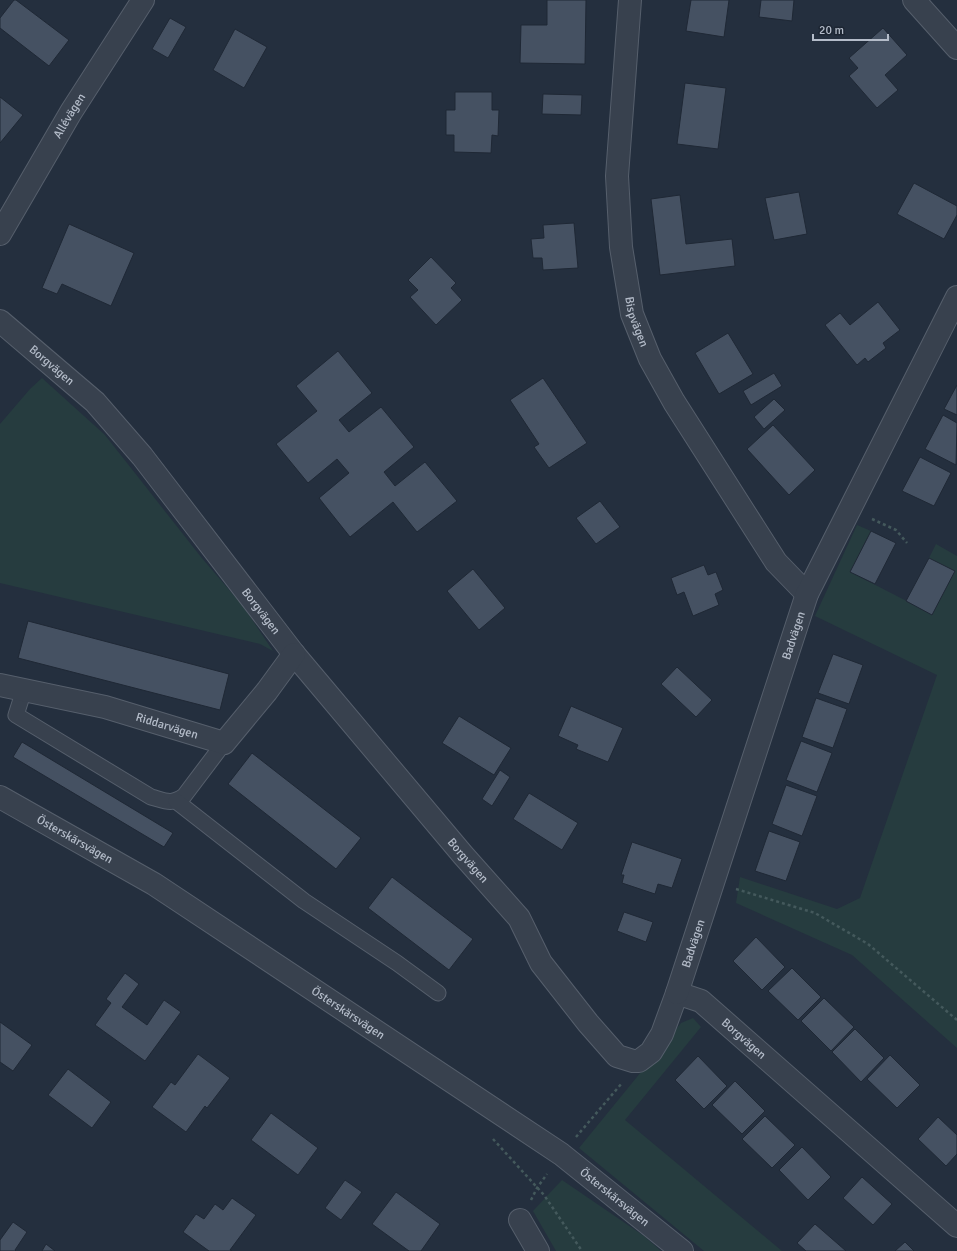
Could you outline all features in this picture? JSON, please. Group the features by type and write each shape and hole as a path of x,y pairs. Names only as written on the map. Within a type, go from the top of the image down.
{"street":[{"name":"Allévägen","path":"0,234 71,112 143,0"},
{"name":"Bispvägen","path":"630,0 617,176 621,247 632,314 650,359 674,402 776,562 808,594"},
{"path":"914,0 957,48"},
{"name":"Badvägen","path":"677,993 808,594 957,297"},
{"name":"Borgvägen","path":"0,321 95,402 142,456 294,654 463,855 519,918 541,963 588,1023 617,1056 633,1061 639,1061 651,1052 662,1034 677,993 702,1001 957,1226"},
{"path":"224,743 268,691 294,654"},
{"name":"Riddarvägen","path":"0,685 105,706 224,743"},
{"name":"Österskärsvägen","path":"0,796 154,884 561,1154 682,1251"},
{"path":"520,1220 538,1251"}],"lane":[{"path":"24,690 16,715 151,797 170,802 176,801 184,796 224,743"},
{"path":"176,801 304,901 397,963 438,993"}],"path":[{"path":"850,509 896,530 907,543"},
{"path":"714,882 815,913 868,944 957,1020"}],"green space":[{"path":"42,378 105,435 201,557 243,606 273,651 260,644 0,583 0,424 30,389"},
{"path":"857,525 871,531 850,572 932,614 955,571 929,558 936,544 957,556 957,1048 852,955 736,903 740,877 837,909 860,898 937,675 815,616"},
{"path":"693,1018 701,1027 625,1120 782,1251 704,1251 579,1148 681,1023"},
{"path":"562,1180 644,1236 661,1251 556,1251 533,1211"}],"building":[{"path":"14,0 69,40 49,66 0,28 0,18"},
{"path":"547,0 586,0 585,64 520,63 521,25 547,25"},
{"path":"691,0 729,0 724,37 686,31"},
{"path":"761,0 794,0 792,21 759,17"},
{"path":"170,18 186,27 168,58 152,49"},
{"path":"883,28 907,55 885,75 898,90 877,108 849,76 858,68 849,58"},
{"path":"235,29 267,47 244,88 213,70"},
{"path":"685,83 726,88 718,149 677,144"},
{"path":"455,92 492,92 492,110 499,110 498,136 492,135 491,153 454,152 454,135 446,135 446,110 455,110"},
{"path":"543,94 582,95 581,115 542,114"},
{"path":"0,97 23,115 0,143"},
{"path":"914,183 957,206 957,215 944,239 897,214"},
{"path":"799,192 807,234 774,240 765,198"},
{"path":"680,195 686,244 732,239 735,266 660,275 651,199"},
{"path":"574,223 578,268 543,270 542,258 533,258 531,239 544,238 543,225"},
{"path":"69,224 134,253 111,306 62,284 57,294 42,288"},
{"path":"431,257 456,283 451,288 462,300 436,325 410,297 418,290 408,280"},
{"path":"878,302 900,330 883,343 886,348 868,362 865,358 857,365 825,325 840,313 850,325"},
{"path":"728,333 753,374 719,394 695,353"},
{"path":"338,351 372,393 339,420 349,432 381,407 414,447 384,472 395,486 425,462 457,501 417,532 393,502 350,537 319,498 349,473 337,459 308,483 276,444 317,411 296,386"},
{"path":"774,373 782,386 751,405 743,391"},
{"path":"543,378 587,443 549,468 534,447 539,444 510,400"},
{"path":"957,385 957,415 944,409"},
{"path":"774,399 785,410 764,429 754,417"},
{"path":"943,415 957,423 956,465 925,449"},
{"path":"773,425 815,470 789,495 747,449"},
{"path":"920,457 951,473 934,506 902,491"},
{"path":"600,501 620,527 596,544 576,518"},
{"path":"871,531 896,543 875,584 850,572"},
{"path":"929,558 955,571 932,615 906,601"},
{"path":"704,565 708,575 716,572 723,590 715,594 719,605 693,616 684,592 677,595 671,578"},
{"path":"473,569 505,608 479,630 447,591"},
{"path":"28,621 229,674 220,710 18,658"},
{"path":"833,654 863,665 849,704 818,693"},
{"path":"677,667 712,700 696,717 661,684"},
{"path":"816,698 847,709 833,748 802,737"},
{"path":"571,706 623,728 608,762 576,749 578,745 558,736"},
{"path":"459,716 511,748 494,775 442,743"},
{"path":"801,741 832,753 817,792 786,780"},
{"path":"22,742 173,833 164,847 13,757"},
{"path":"252,753 361,838 336,869 228,784"},
{"path":"500,770 510,777 492,806 482,799"},
{"path":"786,785 817,796 802,836 772,824"},
{"path":"529,793 578,823 562,850 513,819"},
{"path":"769,831 800,842 786,881 755,871"},
{"path":"632,842 682,859 672,888 658,884 655,894 622,883 624,875 621,875"},
{"path":"392,877 473,939 449,970 368,908"},
{"path":"624,912 653,922 646,942 617,931"},
{"path":"756,937 785,967 762,990 733,961"},
{"path":"792,968 821,997 798,1020 768,991"},
{"path":"125,973 139,984 122,1007 147,1025 164,1000 181,1012 145,1061 95,1025 111,1003 106,999"},
{"path":"824,998 854,1027 831,1051 801,1021"},
{"path":"0,1022 32,1045 13,1071 0,1062"},
{"path":"855,1029 884,1058 861,1082 832,1052"},
{"path":"198,1054 230,1078 207,1108 205,1106 186,1132 152,1107 171,1082 175,1085"},
{"path":"890,1055 920,1085 897,1108 867,1079"},
{"path":"698,1056 727,1086 704,1109 675,1080"},
{"path":"68,1069 111,1102 92,1128 48,1095"},
{"path":"735,1081 765,1111 742,1134 712,1105"},
{"path":"271,1113 318,1148 298,1175 251,1140"},
{"path":"765,1116 795,1145 772,1168 742,1139"},
{"path":"938,1117 957,1135 957,1154 946,1166 918,1139"},
{"path":"802,1147 831,1177 808,1200 779,1170"},
{"path":"862,1177 892,1204 873,1225 843,1198"},
{"path":"345,1180 362,1192 341,1220 325,1208"},
{"path":"396,1192 440,1224 421,1251 409,1251 372,1224"},
{"path":"232,1198 256,1215 230,1250 232,1251 209,1251 183,1232 196,1214 204,1219 215,1204 223,1210"},
{"path":"13,1222 27,1232 15,1250 16,1251 0,1251 0,1240"},
{"path":"815,1224 846,1251 806,1251 797,1243"},
{"path":"905,1242 914,1251 895,1251"},
{"path":"46,1244 55,1251 42,1251"}]}
